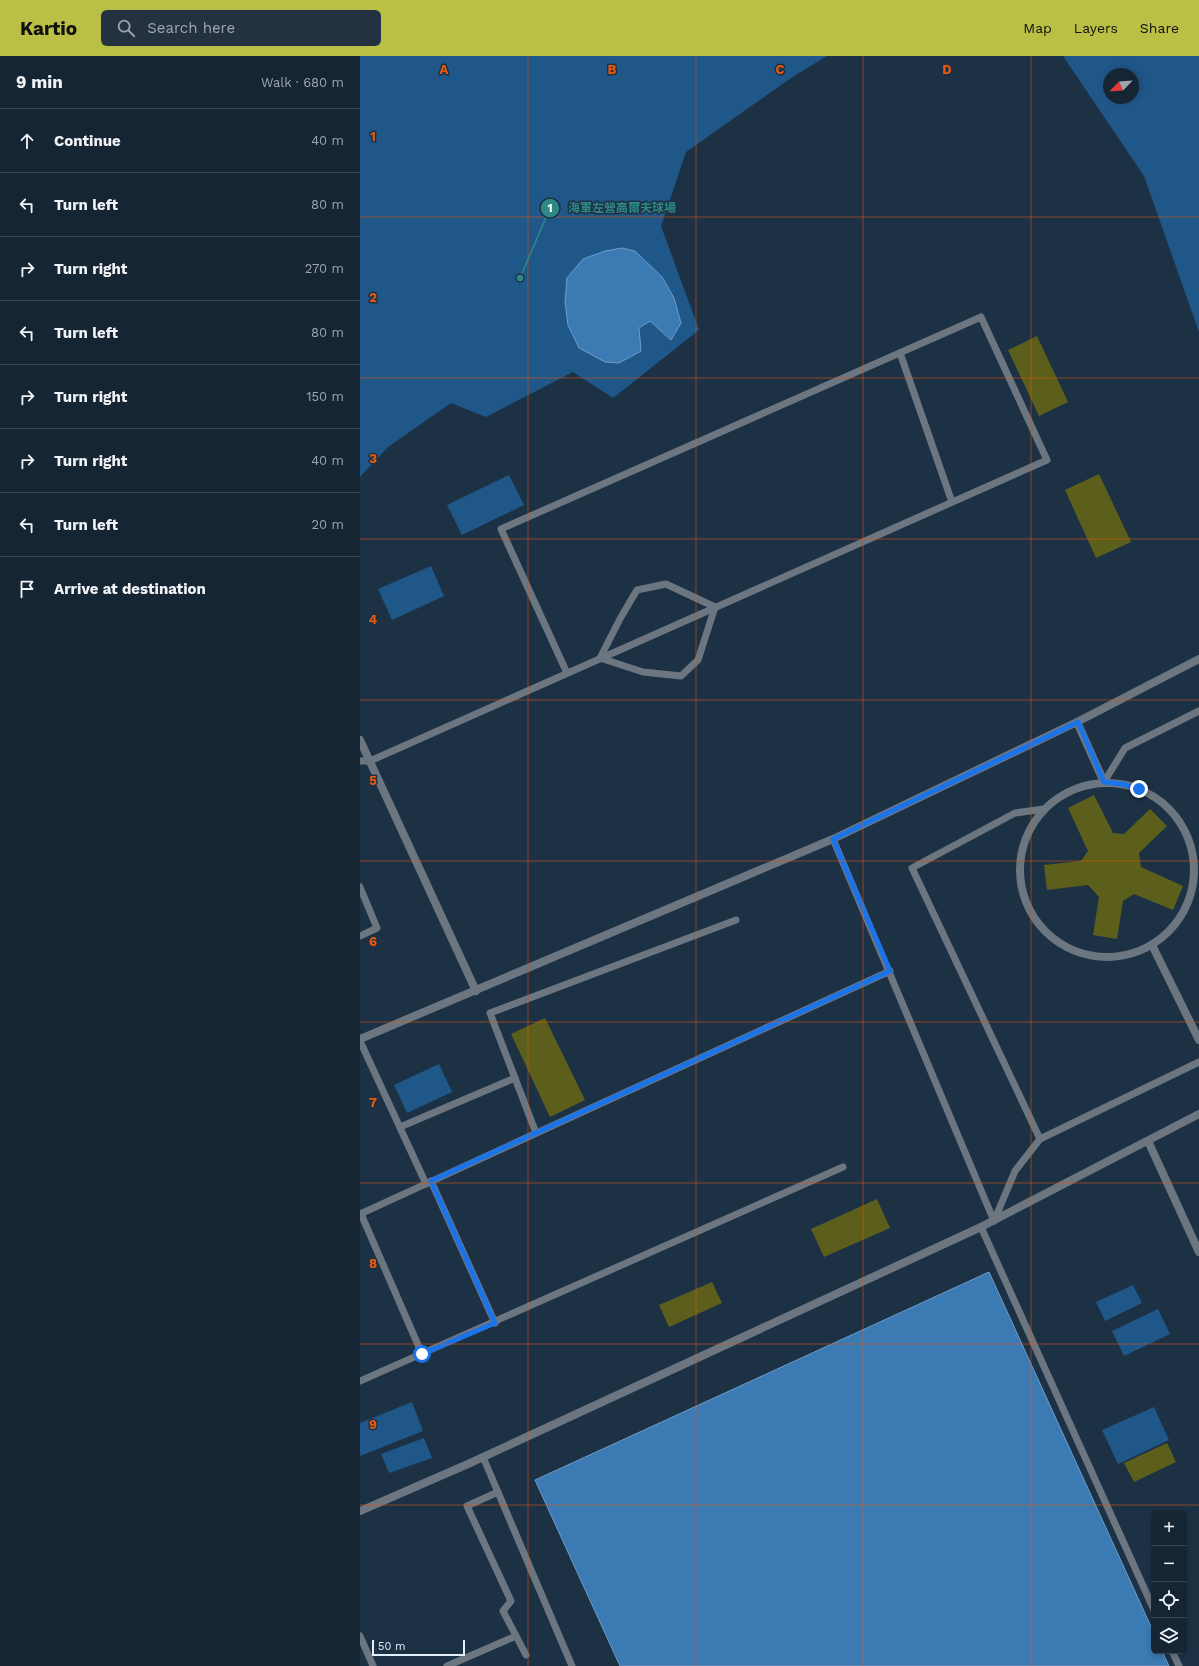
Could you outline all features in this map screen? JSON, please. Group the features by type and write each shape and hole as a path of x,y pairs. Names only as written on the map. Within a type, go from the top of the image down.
{"street":[{"path":"360,1040 833,839 1078,722 1199,659"},
{"path":"1078,722 1104,782"},
{"path":"360,740 476,991"},
{"path":"1104,782 1122,784 1139,789 1154,797 1168,808 1188,837 1193,854 1194,872 1192,890 1186,906 1178,922 1166,935 1152,945 1133,954 1112,958 1092,956 1071,950 1054,939 1038,925 1028,907 1021,887 1019,866 1023,845 1031,826 1044,809 1061,795 1082,786 1104,782"},
{"path":"1152,945 1199,1040"},
{"path":"360,1511 483,1457 994,1221 1199,1114"},
{"path":"1148,1141 1199,1252"}],"lane":[{"path":"360,761 370,761 1047,460 981,317 501,530 567,673"},
{"path":"900,353 952,502"},
{"path":"600,658 637,590 666,584 715,607"},
{"path":"600,658 643,672 681,676 698,660 715,607"},
{"path":"1104,782 1125,748 1199,712"},
{"path":"1040,1139 912,868 1015,813 1044,809"},
{"path":"833,839 890,971 994,1221"},
{"path":"360,887 377,928 360,936"},
{"path":"536,1133 490,1013 736,920"},
{"path":"422,1354 360,1214 890,971"},
{"path":"360,1040 400,1128 429,1183 495,1323"},
{"path":"994,1221 1015,1171 1040,1139 1199,1062"},
{"path":"400,1128 515,1078"},
{"path":"360,1381 495,1323 844,1167"},
{"path":"981,1227 1151,1603"},
{"path":"483,1457 572,1666"},
{"path":"498,1492 467,1506 511,1601 503,1611 526,1655"},
{"path":"360,1636 374,1666"},
{"path":"452,1665 516,1636"},
{"path":"1173,1654 1179,1666"}],"shaded area":[{"path":"360,56 827,56 794,76 686,152 661,226 699,330 613,398 573,372 486,417 451,403 388,447 360,477"},
{"path":"1063,56 1199,56 1199,332 1144,176"},
{"path":"622,248 635,251 662,277 674,298 681,323 671,340 650,321 639,328 641,351 619,363 605,362 579,348 568,325 565,302 567,278 583,259 605,251"},
{"path":"509,475 524,505 462,535 447,505"},
{"path":"431,566 444,596 392,620 378,589"},
{"path":"439,1064 452,1092 407,1113 394,1085"},
{"path":"989,1272 1151,1626 1151,1654 1163,1654 1169,1666 620,1666 535,1480"},
{"path":"1133,1285 1142,1303 1105,1321 1096,1302"},
{"path":"1158,1309 1170,1334 1124,1356 1112,1331"},
{"path":"412,1402 423,1431 360,1456 360,1423"},
{"path":"1154,1407 1169,1440 1118,1464 1102,1430"},
{"path":"424,1438 432,1458 389,1473 381,1454"}],"building":[{"path":"1037,336 1068,402 1039,416 1008,350"},
{"path":"1099,474 1131,542 1096,558 1065,490"},
{"path":"1094,795 1113,833 1124,834 1150,809 1167,826 1139,853 1141,867 1183,886 1173,910 1134,894 1123,901 1117,939 1093,935 1099,897 1088,885 1047,890 1044,865 1081,861 1088,851 1068,808"},
{"path":"545,1018 585,1100 550,1117 511,1034"},
{"path":"877,1199 890,1228 824,1257 811,1229"},
{"path":"712,1282 722,1303 669,1327 659,1305"},
{"path":"1167,1443 1176,1462 1134,1482 1124,1463"}],"place":[{"name":"海軍左營高爾夫球場","path":"520,278"}],"route":[{"path":"422,1354 495,1323 431,1181 890,971 833,839 1078,722 1104,782 1122,784 1139,789"}]}
